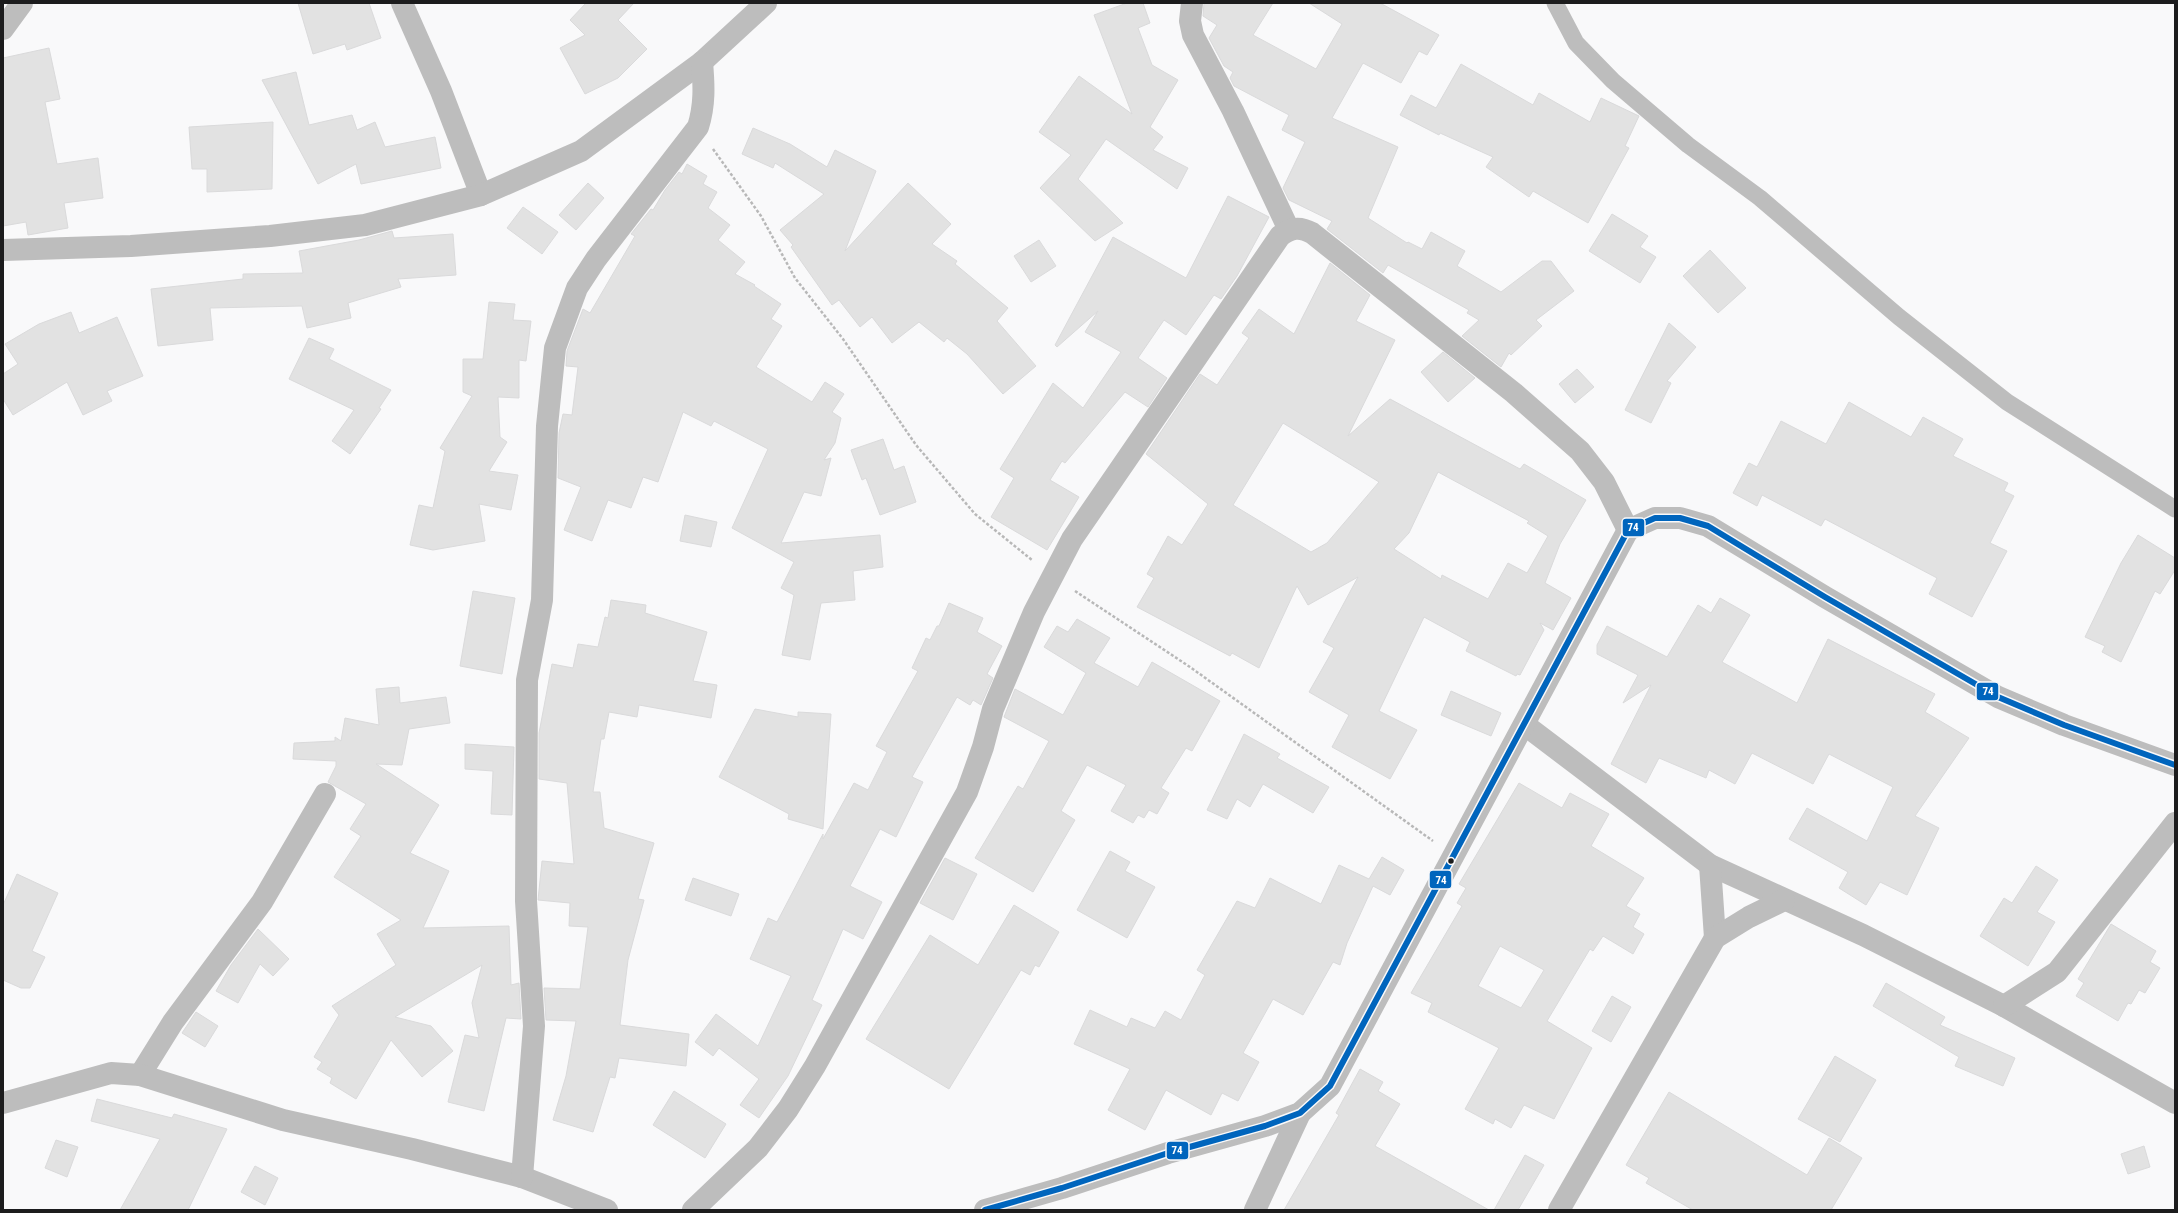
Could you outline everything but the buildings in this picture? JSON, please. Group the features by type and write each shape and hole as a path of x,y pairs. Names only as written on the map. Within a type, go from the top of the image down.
{"street":[{"path":"3,29 22,3"},
{"path":"402,3 441,91 481,195"},
{"path":"3,250 131,246 277,235 365,225 481,195 581,151 702,62 766,3"},
{"path":"1192,3 1190,21 1193,35 1233,111 1289,230"},
{"path":"522,1177 534,1026 526,901 528,680 542,600 547,426 555,348 577,288 596,258 698,127 702,111 704,88 702,62"},
{"path":"693,1210 758,1148 788,1109 815,1066 967,792 983,747 993,709 1034,612 1072,539 1280,236 1289,230 1302,228 1312,233 1514,393 1580,451 1604,482 1628,530"},
{"path":"985,1210 1062,1188 1168,1153 1265,1126 1300,1113 1330,1086 1525,725 1628,530 1655,518 1680,518 1708,526 1825,597 1998,697 2064,725 2175,765"},
{"path":"1525,725 1710,865 1784,900 1862,934 2004,1006 2175,1103"},
{"path":"140,1075 178,1016 262,902 324,794"},
{"path":"2004,1006 2057,972 2175,823"},
{"path":"1710,865 1715,938"},
{"path":"1564,1208 1715,938 1749,917 1784,900"},
{"path":"3,1103 111,1073 140,1075 282,1120 412,1149 522,1177 607,1210"},
{"path":"1255,1210 1300,1113"}],"lane":[{"path":"1555,3 1576,43 1613,81 1688,145 1760,198 1899,317 2008,402 2175,509"}],"path":[{"path":"698,127 761,216 795,278 843,339 916,445 975,514 1053,577 1190,667 1454,857"}],"transit line":[{"name":"74","path":"985,1210 1062,1188 1168,1153 1265,1126 1300,1113 1330,1086 1628,530 1655,518 1680,518 1708,526 1825,597 1998,697 2064,725 2175,765"}]}
